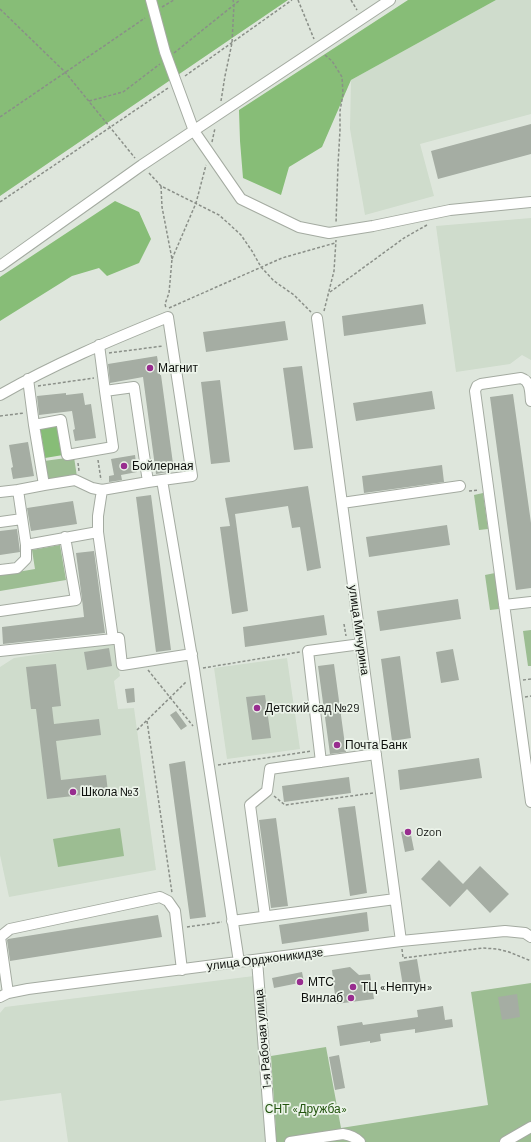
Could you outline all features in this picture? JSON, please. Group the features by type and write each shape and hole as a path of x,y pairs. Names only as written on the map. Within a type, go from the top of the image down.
{"street":[{"path":"151,0 165,52 194,131 241,198 299,227 329,233 373,226 450,210 531,202"},
{"path":"0,266 219,113 390,0"},
{"path":"0,395 168,317 192,476 102,490 92,488 75,480 0,492"},
{"name":"улица Мичурина","path":"317,318 401,941"},
{"path":"34,425 61,420 67,455 113,447 104,376 99,350"},
{"path":"531,401 528,383 525,379 521,378 480,384 477,386 475,391 531,802"},
{"path":"28,383 44,485"},
{"path":"105,391 134,387 148,482"},
{"path":"162,480 192,654 239,962"},
{"path":"342,503 464,488"},
{"path":"0,570 17,568 26,559 26,545 18,490"},
{"path":"102,490 98,516 98,532 113,639"},
{"path":"0,522 22,519"},
{"path":"26,545 98,532"},
{"path":"0,611 76,600 65,537"},
{"path":"504,605 531,602"},
{"path":"0,648 118,638 122,665 192,654"},
{"path":"321,762 308,651 361,644"},
{"path":"265,916 250,805 267,791 270,769 376,754"},
{"path":"4,995 0,937 10,929 160,897 168,901 174,911 182,970"},
{"path":"232,921 395,899"},
{"name":"улица Орджоникидзе","path":"4,995 28,989 401,941 505,931 525,933 531,937"},
{"name":"1-я Рабочая улица","path":"257,960 272,1142"},
{"path":"505,1142 531,1126"},
{"path":"290,1142 343,1134 350,1135 360,1142"}],"path":[{"path":"0,117 154,12 174,0"},
{"path":"172,259 196,203 219,113 232,43 233,0"},
{"path":"0,202 110,128 292,0"},
{"path":"0,9 65,72 142,166 161,186 218,215 241,235 261,267 274,281 294,295 317,318 324,312 334,271 340,111 343,94 342,77 332,61 318,49 298,0"},
{"path":"351,0 362,19"},
{"path":"161,186 162,207 172,259 169,293 165,304 166,309 282,258 336,243"},
{"path":"330,292 404,238 431,222"},
{"path":"99,350 172,345"},
{"path":"28,383 104,376"},
{"path":"0,416 32,412"},
{"path":"96,450 102,490"},
{"path":"76,453 80,482"},
{"path":"464,488 474,490"},
{"path":"344,624 347,646"},
{"path":"202,668 308,651"},
{"path":"142,661 195,728"},
{"path":"137,730 190,678"},
{"path":"522,681 531,679"},
{"path":"524,697 531,696"},
{"path":"147,721 172,896"},
{"path":"209,766 319,750"},
{"path":"267,791 285,805 381,792"},
{"path":"177,928 232,921"},
{"path":"401,941 403,958 483,948 509,952 531,961"}],"shaded area":[{"path":"496,0 531,0 531,114 420,144 434,196 365,215 350,129 351,80"},
{"path":"531,218 531,360 522,355 510,364 456,372 436,226"},
{"name":"Школа №3","path":"114,643 120,676 114,681 118,709 134,708 156,870 9,897 0,855 0,667 14,658"},
{"name":"Детский сад №29","path":"287,658 300,749 227,759 214,668"},
{"path":"254,976 267,1142 68,1142 61,1093 0,1101 0,1013 5,1007"}],"green space":[{"path":"0,0 288,0 0,196"},
{"path":"408,0 496,0 351,80 322,147 289,167 281,195 243,178 239,110"},
{"path":"115,201 139,212 151,239 139,263 107,276 99,268 72,276 0,321 0,277"},
{"path":"58,424 63,455 45,458 40,427"},
{"path":"74,457 77,477 47,482 44,461"},
{"path":"483,493 488,529 479,530 474,495"},
{"path":"60,545 66,580 0,591 0,575 35,569 32,550"},
{"path":"495,573 499,609 490,610 485,575"},
{"path":"531,630 531,666 528,666 523,631"},
{"path":"120,828 124,856 58,867 53,839"},
{"name":"СНТ «Дружба»","path":"531,983 531,1142 275,1142 276,1132 271,1056 326,1047 341,1128 488,1105 471,992"}],"building":[{"path":"531,124 531,154 438,179 431,151"},
{"path":"423,304 426,324 344,336 342,316"},
{"path":"285,321 288,340 206,352 203,332"},
{"path":"157,356 174,471 156,474 143,377 110,383 108,364"},
{"path":"302,366 313,448 294,450 283,368"},
{"path":"220,380 230,462 211,464 201,382"},
{"path":"432,391 435,409 356,421 353,403"},
{"path":"66,393 66,395 83,393 85,405 91,404 96,438 75,441 72,411 39,415 37,396"},
{"path":"513,394 531,523 531,588 516,590 490,397"},
{"path":"28,442 34,476 13,479 11,468 13,467 9,445"},
{"name":"Бойлерная","path":"135,455 137,472 121,475 122,480 109,482 109,476 114,475 111,459"},
{"path":"442,465 444,482 364,493 362,476"},
{"path":"308,486 321,568 307,571 300,527 292,528 288,506 235,514 248,611 232,614 220,527 230,526 225,498"},
{"path":"151,495 171,650 156,652 136,497"},
{"path":"73,501 77,524 31,531 27,508"},
{"path":"447,525 450,545 369,557 366,537"},
{"path":"17,529 20,552 0,555 0,531"},
{"path":"94,551 105,633 3,644 2,627 84,617 76,553"},
{"path":"458,599 461,619 380,631 377,611"},
{"path":"324,615 327,635 245,647 243,627"},
{"path":"109,648 112,666 87,670 84,652"},
{"path":"453,649 459,680 441,683 436,652"},
{"path":"400,656 411,738 392,741 381,659"},
{"path":"56,664 61,706 52,707 54,724 99,719 101,735 56,741 61,780 106,775 108,792 47,799 36,709 31,709 26,667"},
{"path":"334,664 346,752 330,754 318,666"},
{"path":"134,688 135,702 127,703 125,689"},
{"path":"265,695 271,738 252,740 246,697"},
{"path":"176,711 187,726 181,730 170,715"},
{"path":"479,758 482,778 400,790 398,770"},
{"path":"185,761 206,917 190,919 169,764"},
{"path":"349,777 351,793 284,802 282,786"},
{"path":"355,806 367,893 350,896 338,808"},
{"path":"276,818 288,906 271,908 259,820"},
{"path":"410,830 414,850 405,852 401,832"},
{"path":"439,860 463,884 480,866 509,894 490,913 467,889 450,907 421,879"},
{"path":"367,912 369,931 282,944 279,925"},
{"path":"158,915 162,937 10,961 8,939"},
{"path":"417,959 421,983 403,986 399,962"},
{"name":"ТЦ «Нептун»","path":"350,967 359,975 370,974 374,999 336,1004 332,970"},
{"path":"302,972 304,982 274,988 272,978"},
{"path":"517,994 520,1017 502,1020 498,997"},
{"path":"443,1006 445,1020 452,1019 453,1027 415,1033 415,1029 380,1034 381,1041 370,1043 370,1041 340,1046 337,1026 362,1022 363,1025 418,1017 417,1010"},
{"path":"339,1055 345,1088 335,1090 329,1057"}],"place":[{"name":"Магнит","path":"150,368"},
{"name":"Бойлерная","path":"124,466"},
{"name":"Детский сад №29","path":"257,708"},
{"name":"Почта Банк","path":"337,745"},
{"name":"Школа №3","path":"73,792"},
{"name":"Ozon","path":"408,832"},
{"name":"МТС","path":"300,982"},
{"name":"ТЦ «Нептун»","path":"353,987"},
{"name":"Винлаб","path":"351,998"}]}
